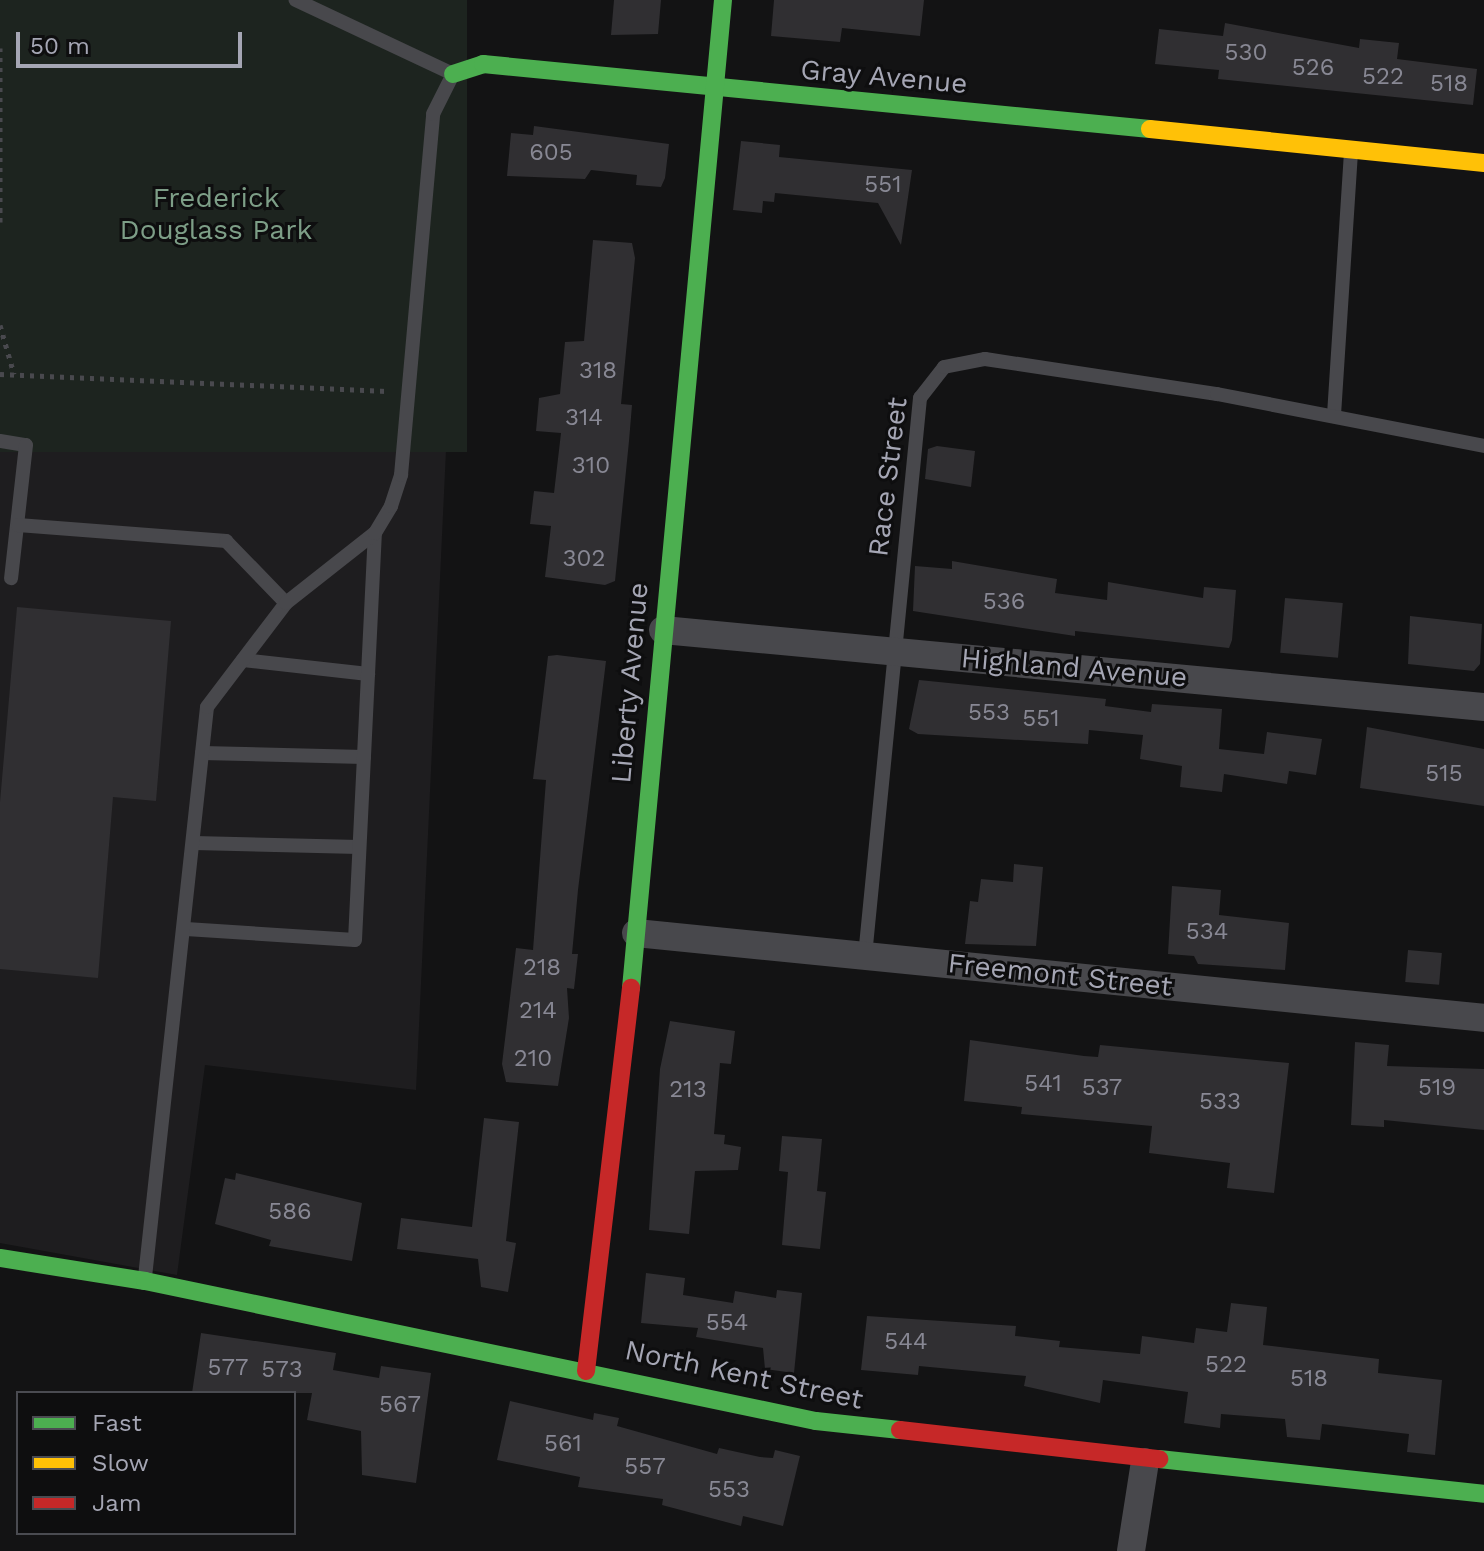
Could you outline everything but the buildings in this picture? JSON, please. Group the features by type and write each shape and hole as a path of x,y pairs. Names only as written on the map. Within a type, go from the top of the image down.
{"street":[{"name":"Liberty Avenue","path":"586,1371 636,933 723,0"},
{"name":"Gray Avenue","path":"453,74 483,64 1484,163"},
{"name":"Highland Avenue","path":"663,630 1484,707"},
{"name":"Freemont Street","path":"636,933 1484,1018"},
{"name":"North Kent Street","path":"0,1258 145,1281 816,1421 1145,1462 1484,1494"},
{"path":"1131,1551 1145,1462"}],"lane":[{"path":"186,929 355,940 375,533 401,475 433,114 453,74 296,0"},
{"path":"1334,415 1351,149"},
{"name":"Race Street","path":"865,956 920,398 944,367 985,359 1334,415 1484,446"},
{"path":"0,441 26,445 11,578"},
{"path":"18,525 226,541 286,603"},
{"path":"145,1281 186,929 207,707 286,603 375,533"},
{"path":"243,660 368,674"},
{"path":"202,753 364,757"},
{"path":"194,843 359,847"}],"path":[{"path":"0,48 0,222"},
{"path":"0,325 14,374"},
{"path":"0,374 406,394"}],"shaded area":[{"path":"448,408 416,1090 205,1065 177,1275 0,1243 0,452"}],"green space":[{"name":"Frederick Douglass Park","path":"0,0 467,0 467,452 0,452"}],"traffic: fast":[{"path":"631,988 723,0"},
{"path":"453,74 483,64 1150,129"},
{"path":"0,1258 145,1281 816,1421 900,1430"},
{"path":"1159,1459 1484,1494"}],"traffic: slow":[{"path":"1150,129 1484,163"}],"traffic: jam":[{"path":"586,1371 631,988"},
{"path":"900,1430 1159,1459"}]}
